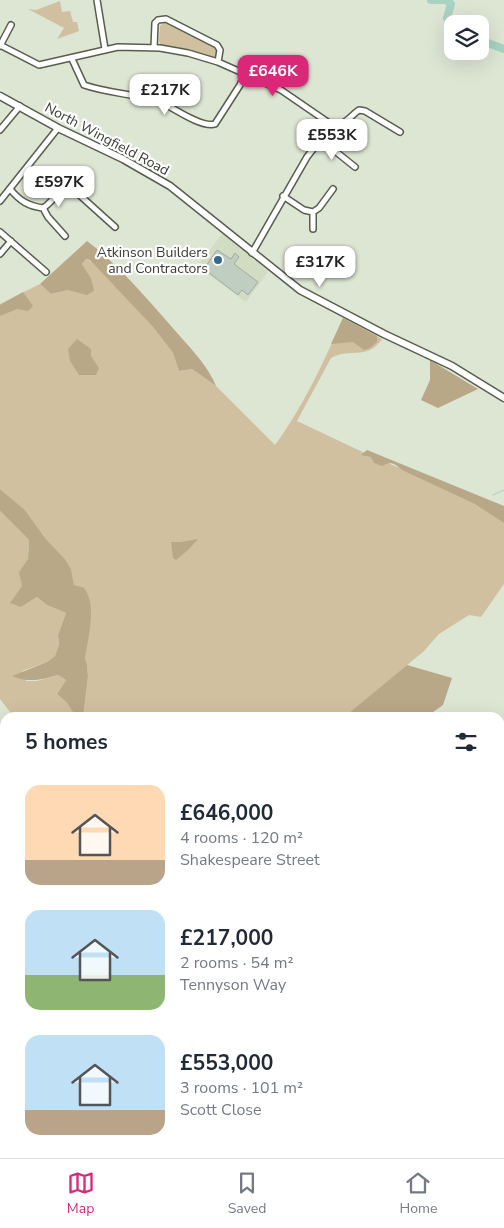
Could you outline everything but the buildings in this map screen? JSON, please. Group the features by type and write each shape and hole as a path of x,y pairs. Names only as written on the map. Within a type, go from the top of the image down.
{"main road":[{"name":"North Wingfield Road","path":"0,96 58,128 123,159 170,186 222,226 252,254 300,290 384,334 452,366 504,398"}],"street":[{"path":"97,0 105,49"},
{"path":"154,48 155,23 158,20 166,19 217,45 220,50 218,62"},
{"path":"11,26 0,45 39,65 72,59 105,49 154,48 188,53 218,62 281,90 332,125 338,126 345,123 359,110 365,111 400,132"},
{"path":"72,59 84,85 162,103 202,123 211,125 215,124 245,73"},
{"path":"0,130 20,106"},
{"path":"252,254 307,156 332,125"},
{"path":"0,202 58,128"},
{"path":"320,139 356,167"},
{"path":"10,189 20,200 30,206 43,208 50,204 62,189 68,187 115,227"},
{"path":"283,196 304,210 313,212 319,208 333,189"},
{"path":"43,208 64,236"},
{"path":"312,229 313,212"},
{"path":"0,232 46,272"},
{"path":"0,254 11,241"}],"shaded area":[{"path":"60,1 62,12 70,11 73,22 77,22 79,31 57,39 64,28 28,9 36,10"},
{"path":"165,21 213,45 218,55 212,58 161,46 159,41 160,26"},
{"path":"223,233 268,272 246,302 197,266"},
{"path":"87,241 112,262 146,297 199,358 216,386 192,369 179,371 173,353 153,327 90,260 86,259 82,264 91,278 94,291 87,295 68,290 51,294 40,284"},
{"path":"86,259 93,262 153,327 173,353 179,371 192,369 216,386 275,445 295,415 312,384 343,318 382,339 370,350 345,353 331,358 297,421 371,456 504,512 504,584 481,617 469,615 439,634 423,652 350,712 84,712 88,677 85,658 83,587 74,585 71,569 65,559 46,539 25,510 0,489 0,304 40,284 51,294 68,290 91,278 82,264"},
{"path":"23,292 33,306 28,311 17,309 0,316 0,305"},
{"path":"343,318 377,336 377,342 364,350 353,342 331,344"},
{"path":"77,339 91,349 91,356 99,368 96,375 79,375 70,361 68,349"},
{"path":"430,360 478,389 438,408 421,400 430,380"},
{"path":"367,450 504,506 504,523 475,504 402,470 395,464 390,463 382,466 374,463 371,457 361,455"},
{"path":"0,489 25,510 46,539 65,559 71,569 74,585 83,587 88,594 91,621 85,658 88,677 84,712 73,712 67,703 57,694 66,680 58,675 35,680 12,676 47,662 55,656 59,645 58,635 66,613 47,605 37,597 21,607 10,603 22,586 19,572 28,559 29,540 0,511"},
{"path":"0,511 29,540 28,559 20,572 22,586 21,607 37,597 47,605 66,613 58,635 59,645 55,656 47,662 22,671 26,681 37,681 58,675 66,680 57,694 67,703 73,712 10,712 0,699"},
{"path":"198,539 176,560 173,558 171,542"},
{"path":"407,665 452,678 443,705 433,712 350,712"}],"waterway":[{"path":"431,0 446,0 451,4 448,15"},
{"path":"489,43 504,49"},
{"path":"493,495 504,490"}],"place":[{"name":"Atkinson Builders and Contractors","path":"218,260"}]}
